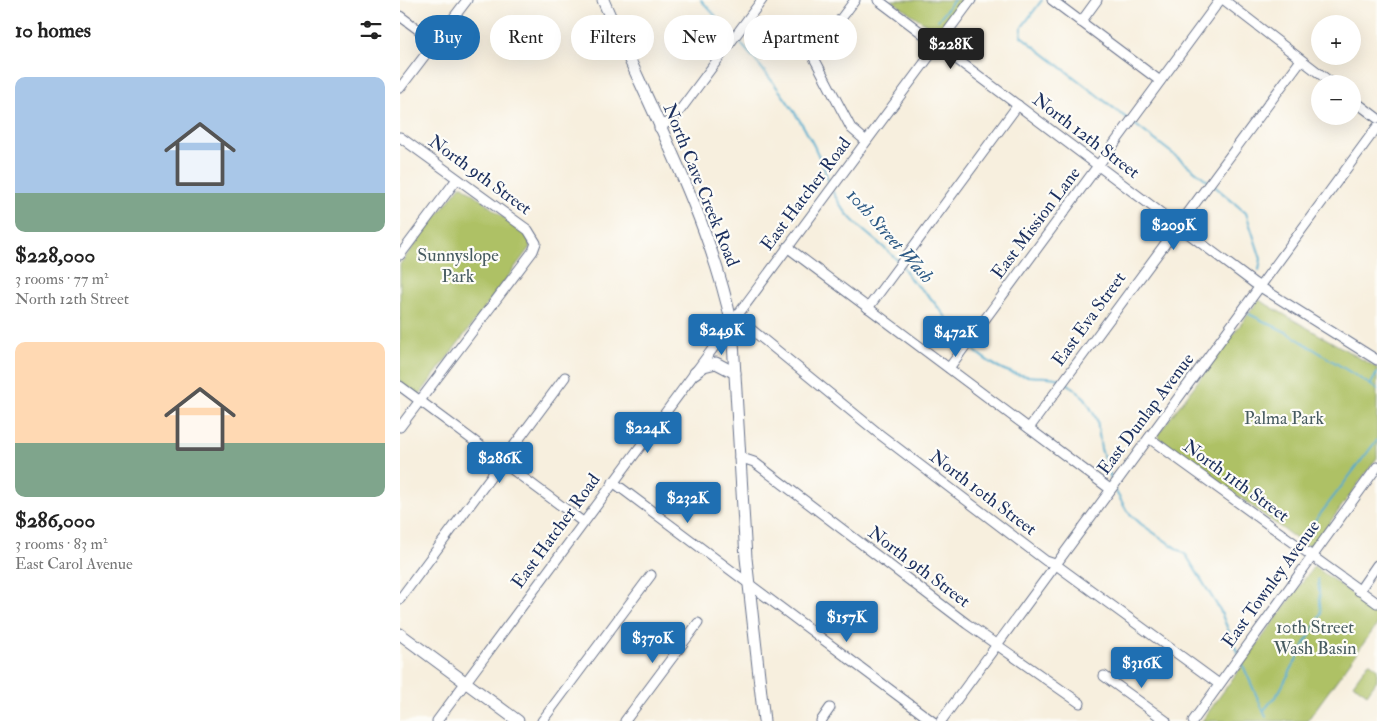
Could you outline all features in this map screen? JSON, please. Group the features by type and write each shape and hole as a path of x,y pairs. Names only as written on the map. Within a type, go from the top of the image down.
{"main road":[{"name":"North Cave Creek Road","path":"603,0 712,249 732,325 748,584 764,721"},
{"path":"695,373 704,366 716,363 735,373"},
{"path":"400,634 518,721"}],"street":[{"path":"456,15 467,0"},
{"path":"660,128 674,117 762,0"},
{"path":"854,0 814,56 851,128 866,141"},
{"name":"North 12th Street","path":"878,0 1260,287 1377,360"},
{"name":"East Hatcher Road","path":"437,721 612,482 732,325 745,304 971,0"},
{"path":"1052,0 1160,81"},
{"path":"1081,22 1097,0"},
{"path":"1222,0 1321,75"},
{"name":"East Mission Lane","path":"949,368 1160,81 1222,0"},
{"path":"400,16 415,27"},
{"path":"400,88 421,60"},
{"name":"East Eva Street","path":"1029,428 1301,60"},
{"path":"868,308 1018,105"},
{"path":"1361,106 1377,118"},
{"name":"East Dunlap Avenue","path":"941,721 1377,127"},
{"name":"North 9th Street","path":"400,137 528,230 536,243 533,251 421,401"},
{"path":"400,255 457,179"},
{"path":"787,247 1110,489"},
{"name":"North 10th Street","path":"732,325 752,330 878,433 1046,561 1055,564 1219,684"},
{"path":"400,599 565,377"},
{"path":"400,386 583,522"},
{"path":"400,427 421,401"},
{"name":"North 11th Street","path":"1149,438 1377,603"},
{"name":"North 9th Street","path":"739,457 754,462 996,644 1080,703"},
{"name":"East Townley Avenue","path":"1192,721 1377,467"},
{"path":"612,482 932,721"},
{"path":"1359,590 1377,566"},
{"path":"542,721 651,575"},
{"path":"625,721 698,623"},
{"path":"1104,676 1166,721"},
{"path":"821,721 830,708"}],"green space":[{"path":"891,0 964,0 943,28 936,31"},
{"name":"Sunnyslope Park","path":"460,186 463,186 529,237 530,247 421,393 417,394 400,383 400,264"},
{"name":"Palma Park","path":"1259,300 1377,368 1377,458 1314,544 1306,546 1159,438 1159,433"},
{"name":"10th Street Wash Basin","path":"1314,566 1377,612 1377,625 1307,721 1202,721"},
{"path":"1369,662 1377,668 1377,680 1367,694 1353,684"}],"waterway":[{"name":"10th Street Wash","path":"701,0 715,15"},
{"path":"938,20 954,0"},
{"path":"1042,0 1022,27 1021,36 1129,120"},
{"name":"10th Street Wash","path":"736,38 765,72 803,125 830,185"},
{"path":"1133,123 1208,181"},
{"path":"1212,184 1246,213 1261,259 1259,270"},
{"name":"10th Street Wash","path":"833,192 855,223 899,262"},
{"name":"10th Street Wash","path":"903,267 911,280 929,296 966,342"},
{"path":"1249,314 1288,333 1377,389"},
{"name":"10th Street Wash","path":"969,345 981,356 1003,370 1019,375 1062,380"},
{"path":"1371,384 1377,373"},
{"name":"10th Street Wash","path":"1066,382 1085,398 1097,420 1101,449 1112,481"},
{"path":"1313,532 1315,521 1377,440"},
{"name":"10th Street Wash","path":"1115,490 1127,511 1141,524 1186,555 1220,610 1238,654"},
{"name":"10th Street Wash","path":"1264,710 1279,692 1321,614 1318,579"},
{"name":"10th Street Wash","path":"1241,661 1266,717"}]}
